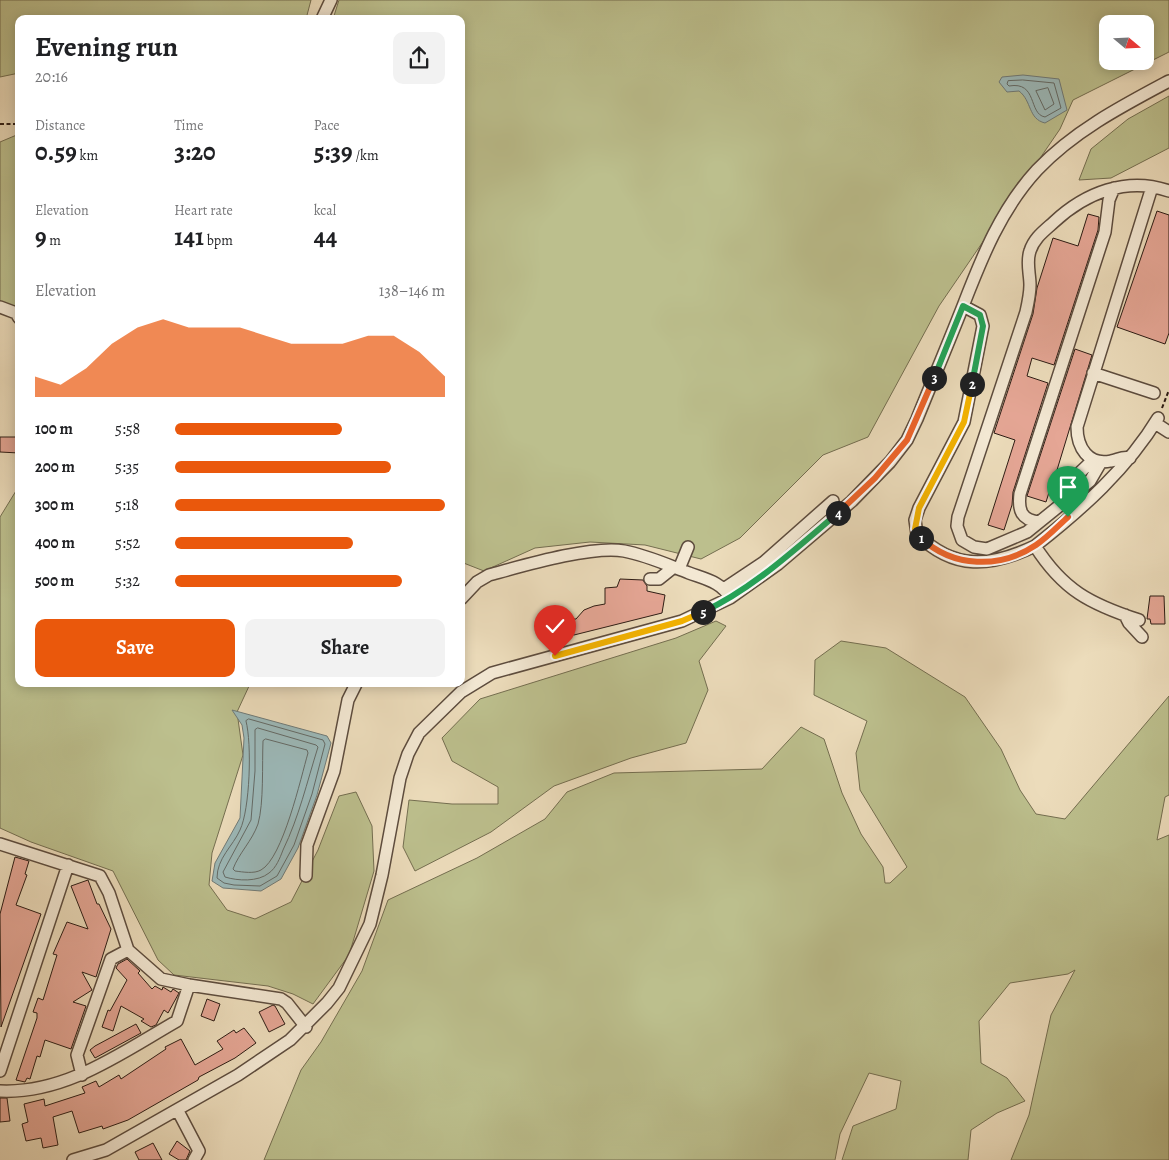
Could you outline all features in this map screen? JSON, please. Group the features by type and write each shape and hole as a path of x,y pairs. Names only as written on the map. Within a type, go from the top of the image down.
{"street":[{"path":"324,15 331,0"},
{"path":"73,1160 106,1150 178,1111 238,1075 306,1027 339,988 370,924 382,875 400,778 419,733 436,714 461,692 492,673 682,621 778,564 852,501 907,440 996,228 1014,199 1037,171 1068,142 1096,123 1169,81"},
{"path":"1097,461 1090,481 1027,532 987,549 967,543 959,535 958,517 1026,312 1030,286 1029,253 1032,244 1039,235 1078,202 1114,188 1132,185 1169,191"},
{"path":"1097,461 1089,458 1077,441 1077,427 1152,187"},
{"path":"1038,522 1025,519 1022,515 1020,494 1104,232 1109,200 1114,188"},
{"path":"963,306 980,315 983,326 966,415 919,508 915,529 917,534 935,549 948,556 970,562 985,563 999,560 1035,546 1107,482 1130,458 1156,420 1169,432"},
{"path":"0,307 15,313"},
{"path":"1093,373 1154,393"},
{"path":"1072,480 1097,461 1124,457 1130,458"},
{"path":"727,593 833,501"},
{"path":"1035,546 1061,582 1094,602 1139,620"},
{"path":"650,579 659,579 677,568 688,547"},
{"path":"465,595 489,575 594,551 625,551 677,568 727,593"},
{"path":"465,584 471,589"},
{"path":"1125,616 1142,637"},
{"path":"306,876 307,845 334,771 346,720 348,700 354,687"},
{"path":"1,846 100,876 110,893 128,950 161,979 281,999 287,1003 306,1027"},
{"path":"0,1071 68,865"},
{"path":"82,1075 78,1055 108,967 111,959 128,950"},
{"path":"0,1092 13,1092 56,1085 82,1075 177,1022 189,985"},
{"path":"178,1111 199,1151 194,1160"}],"path":[{"path":"0,124 15,124"},
{"path":"1156,420 1169,390"}],"green space":[{"path":"0,0 311,0 307,15 15,15 15,74 0,77"},
{"path":"339,0 1169,0 1169,52 1154,60 1154,15 1099,15 1099,70 1133,70 1073,100 1060,129 939,306 868,437 823,455 740,538 701,559 645,545 590,542 535,548 484,571 465,564 465,15 334,15"},
{"path":"1169,96 1169,148 1111,178 1079,180 1091,149 1128,119"},
{"path":"15,136 15,307 11,308 0,303 0,142"},
{"path":"15,493 15,687 249,687 237,712 243,755 212,853 209,885 227,910 255,919 291,902 318,850 339,796 356,792 372,826 374,871 349,955 313,1004 293,994 268,986 174,975 158,960 113,871 31,842 0,828 0,517"},
{"path":"716,621 726,626 699,661 708,690 686,743 631,758 554,786 491,832 415,871 403,847 409,800 452,804 498,804 498,787 452,761 442,738 480,699 676,638"},
{"path":"841,641 886,648 965,697 1001,749 1020,790 1036,814 1065,819 1169,696 1169,795 1165,797 1157,840 1169,835 1169,1160 1011,1160 1029,1115 1051,1015 1075,970 1068,974 1010,983 979,1021 981,1063 1007,1078 1025,1101 997,1113 971,1130 968,1160 842,1160 853,1126 896,1109 901,1081 869,1073 840,1134 835,1160 264,1160 301,1070 321,1042 362,971 388,900 477,858 545,819 567,792 614,773 762,769 801,727 824,739 842,793 861,834 883,867 885,883 890,883 907,867 860,790 856,753 867,721 814,695 815,660"}],"water":[{"path":"1023,75 1059,79 1067,110 1045,123 1036,118 1019,91 1007,92 999,82 1002,77"},
{"path":"232,710 327,736 331,743 317,795 298,848 281,879 261,891 223,888 212,881 215,863 240,818 244,738 242,725"}],"building":[{"path":"1157,211 1169,215 1169,333 1165,344 1117,327"},
{"path":"1088,214 1099,217 1098,230 1054,365 1032,358 1027,376 1048,383 1013,492 1012,505 1004,530 988,525 1015,440 994,433 1033,314 1037,288 1053,238 1078,246"},
{"path":"1075,349 1092,355 1057,470 1068,486 1059,495 1051,486 1046,502 1027,496"},
{"path":"0,437 15,437 15,453 0,452"},
{"path":"620,579 643,580 647,586 647,591 665,595 662,613 574,635 567,632 573,619 576,619 584,610 605,604 605,588 617,587"},
{"path":"1150,596 1164,596 1165,624 1151,624 1150,619 1147,619"},
{"path":"15,857 29,861 25,874 27,875 16,905 41,914 1,1027 0,914"},
{"path":"88,880 97,904 99,904 111,929 96,977 82,972 92,990 73,1002 86,1006 71,1049 45,1040 40,1057 37,1056 30,1079 27,1078 25,1082 16,1080 37,1018 37,1013 33,1012 38,998 43,1000 57,955 53,954 67,922 88,929 71,886"},
{"path":"127,959 140,971 138,973 152,989 155,986 162,990 163,987 171,992 173,989 179,993 168,1013 164,1010 156,1025 151,1027 141,1021 144,1019 121,1006 113,1031 102,1027 108,1010 110,1011 127,980 116,968 118,964"},
{"path":"207,999 220,1004 214,1021 201,1016"},
{"path":"273,1005 285,1024 269,1032 259,1012"},
{"path":"136,1024 141,1033 95,1058 90,1050"},
{"path":"244,1028 256,1043 235,1058 199,1077 198,1080 128,1120 103,1129 102,1126 79,1133 72,1111 53,1117 58,1145 43,1148 41,1138 26,1141 22,1124 28,1122 24,1104 44,1099 45,1106 85,1093 82,1087 96,1081 99,1087 119,1075 121,1079 166,1049 165,1047 181,1039 195,1065 223,1049 217,1041 234,1030 236,1033"},
{"path":"0,1098 7,1098 10,1121 0,1122"},
{"path":"177,1141 190,1151 186,1160 179,1160 169,1154"},
{"path":"153,1143 162,1160 139,1160 135,1152"}],"route":[{"path":"555,656 682,621 717,605 738,593 778,564 852,501 890,462 907,440 963,306 974,310 980,315 983,326 966,415 919,508 915,529 917,534 935,549 948,556 970,562 985,563 999,560 1035,546 1068,517"}]}
